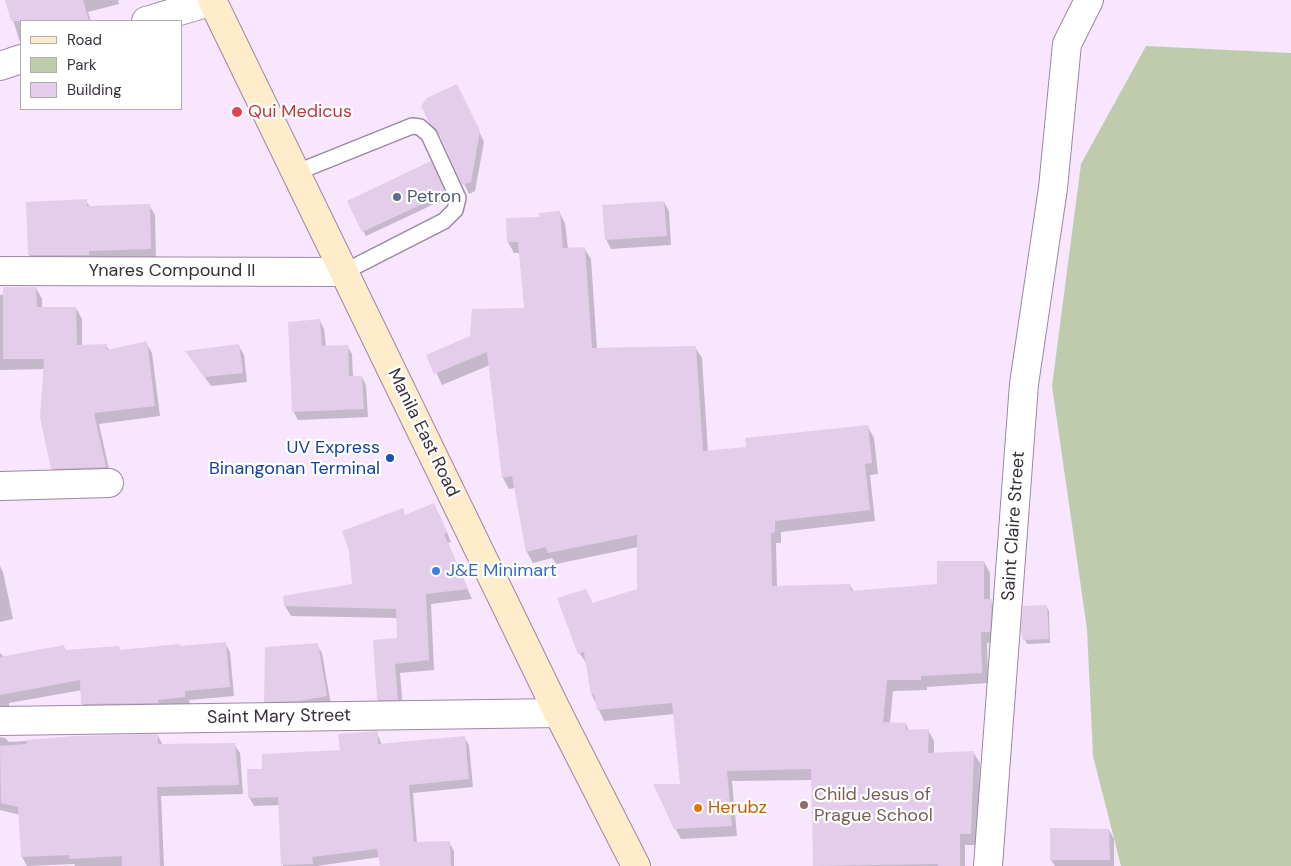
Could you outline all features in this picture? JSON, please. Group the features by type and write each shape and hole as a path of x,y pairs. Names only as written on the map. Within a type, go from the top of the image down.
{"main road":[{"name":"Manila East Road","path":"212,0 558,713 636,866"}],"street":[{"path":"149,20 212,0"},
{"name":"Saint Claire Street","path":"988,866 1024,384 1053,188 1067,44 1089,0"},
{"path":"0,66 20,59"},
{"name":"Ynares Compound II","path":"0,271 344,272"},
{"path":"0,486 109,483"},
{"name":"Saint Mary Street","path":"0,721 558,713"}],"lane":[{"path":"296,173 412,126 420,127 429,135 458,198 455,210 444,221 344,272"}],"green space":[{"path":"1146,46 1291,53 1291,866 1121,866 1093,756 1087,629 1052,386 1081,164"}],"building":[{"path":"5,0 83,0 89,20 20,20 11,21"},
{"path":"457,84 480,131 471,182 462,185 438,131 430,124 421,106 427,98"},
{"name":"Petron","path":"431,161 446,193 362,232 347,201"},
{"path":"87,199 87,206 150,204 151,249 89,251 89,255 28,255 26,202"},
{"path":"664,201 667,236 605,240 602,205"},
{"path":"560,211 563,248 585,247 592,348 696,346 703,451 746,447 745,438 868,425 872,463 865,464 870,510 775,521 775,532 771,533 772,586 850,584 851,591 937,584 937,561 984,561 984,599 992,599 990,632 981,632 982,673 921,676 921,680 887,680 883,722 906,723 906,730 929,729 928,753 974,751 971,834 960,834 960,866 938,866 938,864 813,866 811,769 727,771 732,826 674,829 653,784 680,784 672,703 597,710 594,694 591,695 584,652 578,654 557,598 586,589 592,603 637,589 637,535 548,553 546,547 526,552 512,476 502,478 487,352 434,374 426,355 470,336 472,309 524,308 518,242 507,242 506,218 539,217 539,213"},
{"path":"3,287 36,287 37,307 76,307 77,345 107,344 107,350 147,341 155,406 94,413 106,467 51,469 40,418 44,359 3,359"},
{"path":"320,319 322,346 348,345 349,376 362,376 364,409 292,412 288,322"},
{"path":"239,344 243,373 204,377 185,351"},
{"path":"434,503 447,532 444,534 468,589 426,594 429,660 395,664 398,700 377,700 373,640 397,638 396,609 284,606 283,596 352,584 349,551 342,531 403,508 405,515"},
{"path":"1047,605 1049,639 1023,640 1021,631 1023,606"},
{"path":"226,642 230,687 185,691 185,697 158,700 158,703 81,704 80,680 0,695 0,657 64,645 65,650 119,646 120,650 179,644 180,646"},
{"path":"318,643 327,696 299,701 264,702 265,647"},
{"path":"378,731 378,744 465,736 469,779 409,785 414,842 450,841 451,866 380,866 377,849 312,857 313,864 281,865 278,797 248,798 247,769 262,769 262,754 340,750 338,734"},
{"path":"158,734 158,744 235,743 239,785 157,787 160,866 122,866 122,856 69,859 69,855 21,857 18,807 1,803 0,746 27,744 26,740 75,736"},
{"path":"1050,828 1109,829 1110,860 1050,860"}],"place":[{"name":"Qui Medicus","path":"237,112"},
{"name":"Petron","path":"397,197"},
{"name":"UV Express Binangonan Terminal","path":"390,458"},
{"name":"J&E Minimart","path":"436,571"},
{"name":"Child Jesus of Prague School","path":"804,805"},
{"name":"Herubz","path":"698,808"}]}
